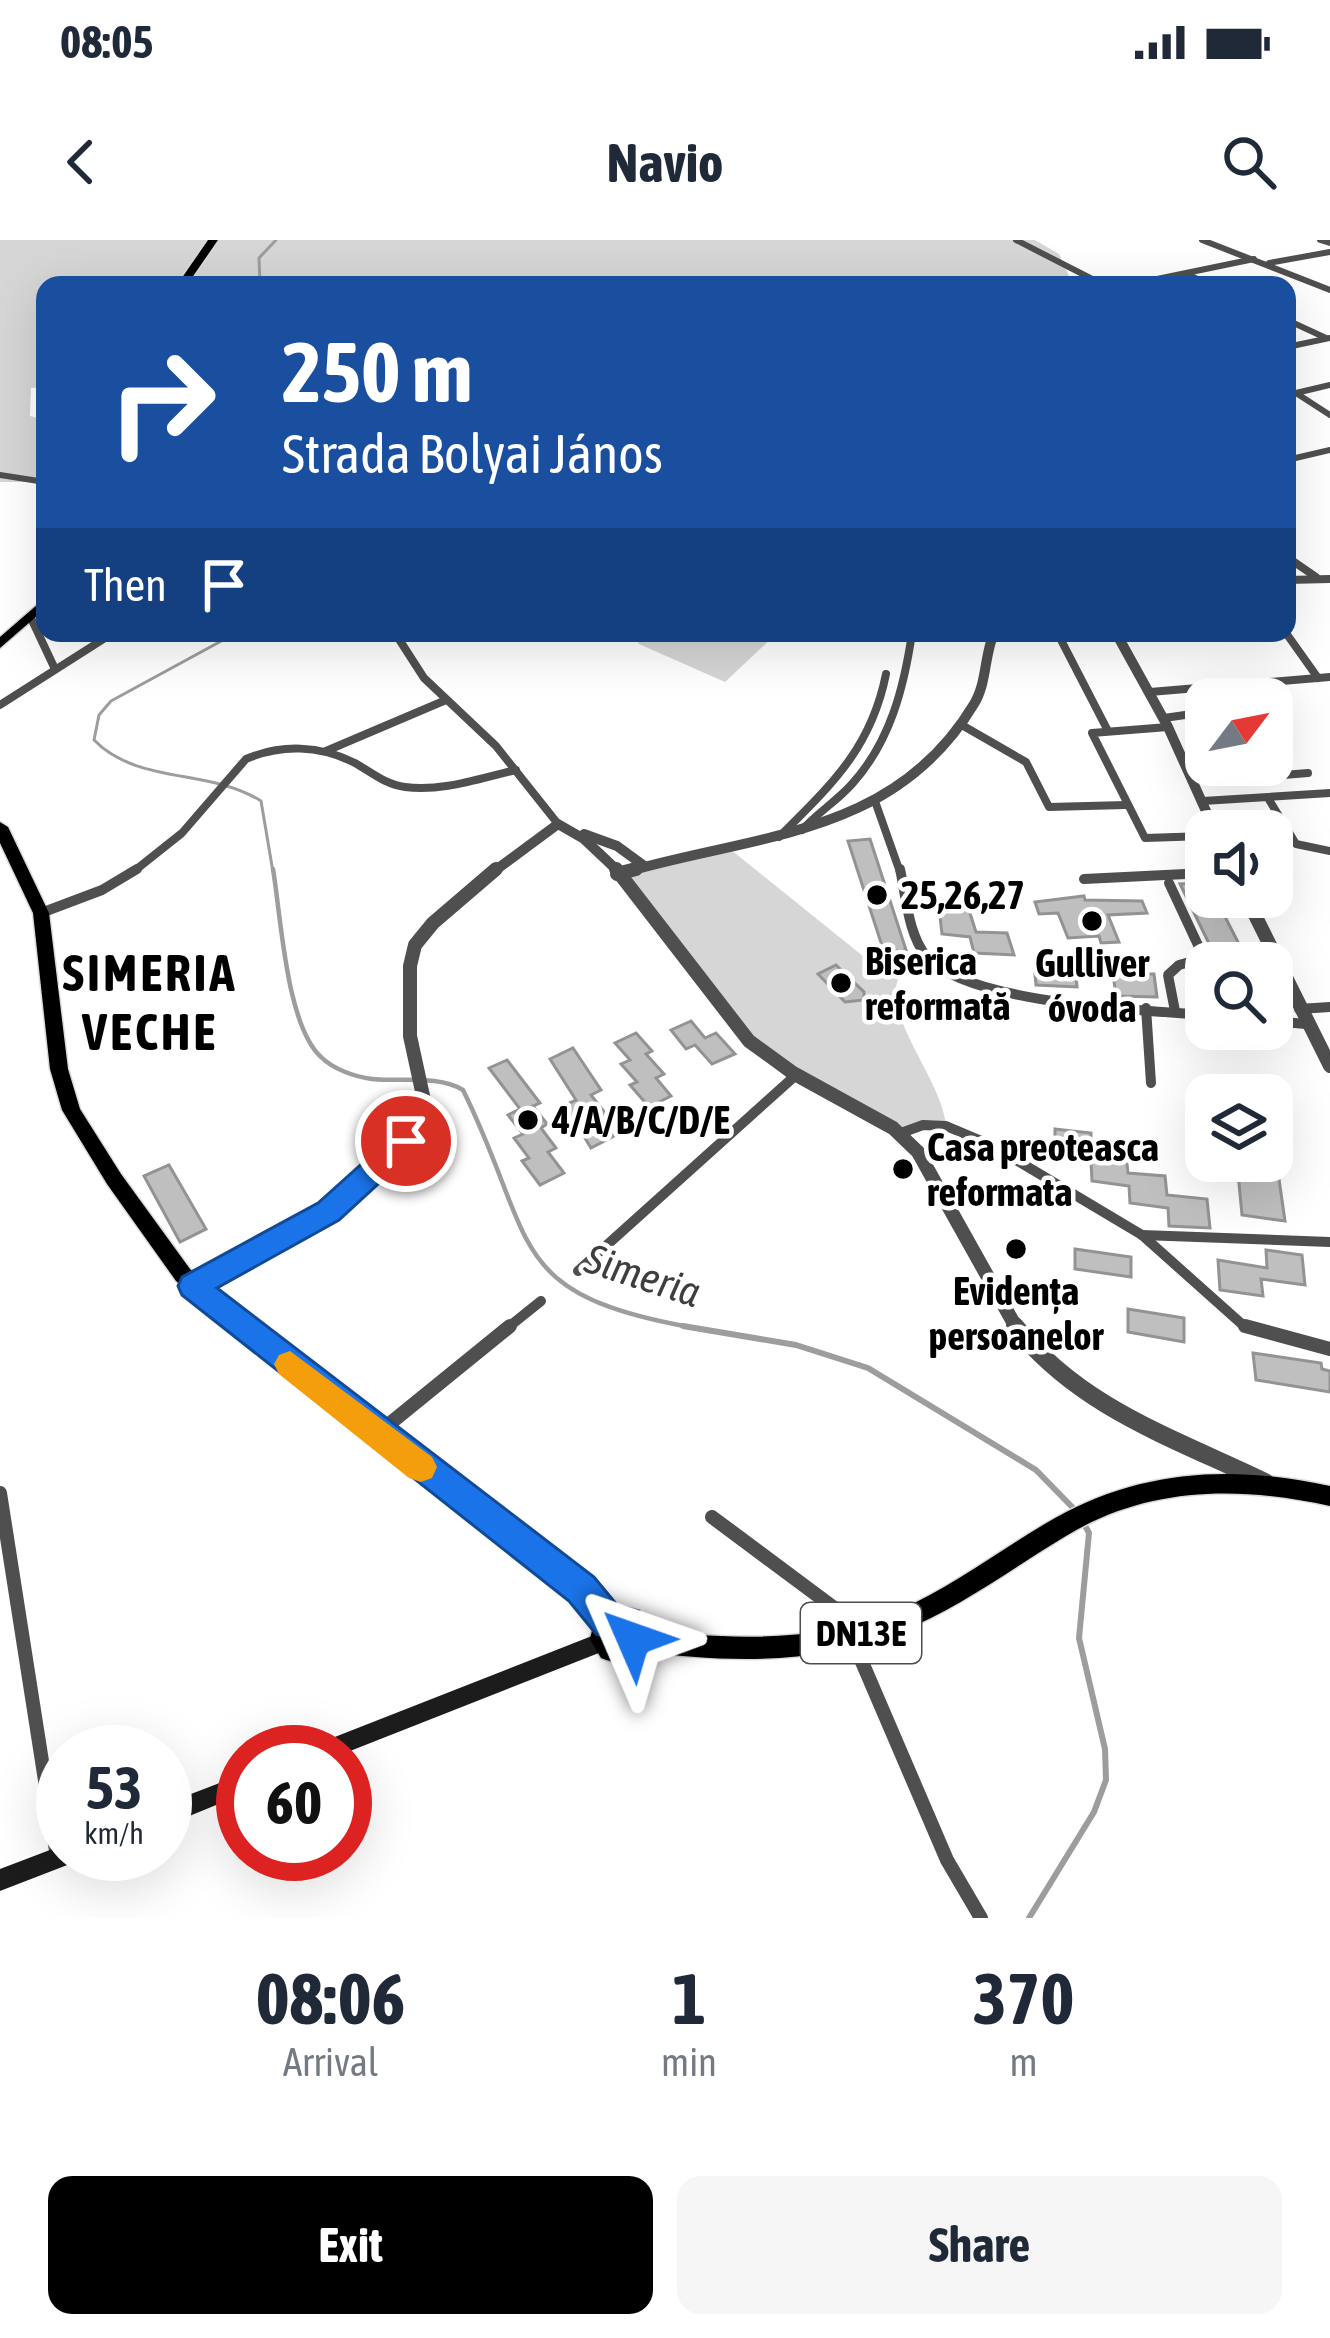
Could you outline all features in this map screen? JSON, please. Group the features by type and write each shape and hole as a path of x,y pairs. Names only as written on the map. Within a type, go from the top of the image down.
{"main road":[{"path":"188,276 213,240"},
{"path":"0,644 36,612"},
{"name":"DN13E","path":"0,827 41,913 59,1069 71,1110 123,1192 193,1286 581,1589 606,1632 627,1623 633,1639 728,1648 853,1635 938,1604 1090,1510 1161,1487 1265,1483 1330,1496"},
{"path":"372,1731 606,1632"},
{"path":"0,1880 36,1866"}],"street":[{"path":"1016,240 1086,276"},
{"path":"1202,240 1330,290"},
{"path":"1320,240 1330,248"},
{"path":"1269,263 1330,248"},
{"path":"1175,276 1257,258"},
{"path":"1186,274 1190,276"},
{"path":"1296,324 1328,338"},
{"path":"1296,345 1328,338"},
{"path":"1296,393 1330,385"},
{"path":"1296,397 1330,415"},
{"path":"1296,458 1330,450"},
{"path":"0,475 36,481"},
{"path":"1296,563 1316,577"},
{"path":"1296,579 1329,579"},
{"path":"31,618 36,629"},
{"path":"42,642 54,667"},
{"path":"0,705 97,642"},
{"path":"401,642 412,662 516,770 558,824 616,847 643,865"},
{"path":"800,832 856,780 896,716 906,686 910,642"},
{"path":"616,874 777,839 876,804 918,772 960,724 981,689 992,642"},
{"path":"1062,642 1108,731"},
{"path":"1122,642 1207,810"},
{"path":"1292,642 1318,678"},
{"path":"777,839 848,768 879,708 886,674"},
{"path":"1150,692 1330,676"},
{"path":"326,752 446,700"},
{"path":"1185,717 1092,733 1145,838 1185,837"},
{"path":"960,724 1026,762 1049,807 1126,805"},
{"path":"41,913 79,901 163,850 210,808 254,754 290,748 326,752 403,787 516,770"},
{"path":"1293,774 1308,773"},
{"path":"1203,801 1330,793"},
{"path":"1268,798 1295,847 1306,853 1330,851"},
{"path":"876,804 889,826 921,948 934,968 1009,993 1185,1012"},
{"path":"193,1286 343,1202 416,1129 424,1113 409,1015 415,945 480,883 558,824"},
{"path":"579,833 674,942 732,1024 758,1050 901,1133 921,1158 1015,1327 1046,1362 1092,1399 1265,1483"},
{"path":"1084,879 1185,874"},
{"path":"1169,883 1204,958 1179,965 1168,975 1175,1011"},
{"path":"1256,918 1330,1066"},
{"path":"1299,1009 1330,1006"},
{"path":"1146,1008 1151,1083"},
{"path":"1293,1023 1306,1024"},
{"path":"578,1271 796,1075"},
{"path":"901,1133 923,1125 946,1126 1043,1174 1142,1235 1244,1326 1330,1349"},
{"path":"1142,1235 1330,1242"},
{"path":"377,1434 541,1301"},
{"path":"0,1493 40,1725"},
{"path":"712,1517 826,1598 853,1635 947,1860 981,1918"}],"shaded area":[{"path":"0,240 1035,240 1059,254 1069,276 36,276 36,388 31,388 30,416 36,418 36,482 0,482"},
{"path":"638,642 767,642 725,682"},
{"path":"730,849 879,969 899,977 898,1010 935,1089 946,1126 901,1133 771,1060 617,874"}],"building":[{"name":"25,26,27","path":"870,839 906,950 884,952 848,841"},
{"name":"Gulliver óvoda","path":"1084,896 1085,900 1142,901 1147,913 1108,915 1119,942 1101,943 1099,936 1068,938 1058,913 1039,914 1035,902"},
{"path":"939,908 969,910 976,932 1007,933 1014,955 974,953 970,937 942,934"},
{"path":"1197,918 1226,918 1238,942 1208,942"},
{"path":"1034,964 1075,964 1077,987 1036,985"},
{"name":"Biserica reformată","path":"836,965 864,992 864,1000 845,1002 818,974"},
{"path":"1113,974 1154,974 1157,997 1116,996"},
{"path":"691,1021 705,1038 716,1033 735,1054 712,1064 695,1045 686,1049 671,1030"},
{"path":"636,1033 652,1051 646,1054 664,1074 656,1078 671,1096 649,1107 630,1085 637,1082 621,1064 630,1060 615,1043"},
{"path":"573,1048 601,1090 591,1095 606,1114 599,1118 614,1136 591,1148 565,1105 576,1100 550,1059"},
{"name":"4/A/B/C/D/E","path":"507,1060 540,1103 533,1106 547,1124 541,1128 556,1148 548,1152 564,1173 540,1185 522,1161 529,1158 514,1138 523,1134 508,1115 520,1109 489,1068"},
{"path":"1055,1129 1091,1133 1091,1149 1126,1154 1128,1173 1165,1176 1167,1195 1207,1199 1210,1228 1169,1226 1168,1208 1130,1203 1129,1186 1092,1181 1091,1162 1055,1157"},
{"path":"169,1165 206,1229 180,1242 144,1176"},
{"path":"1239,1182 1279,1182 1285,1221 1242,1215"},
{"path":"1075,1249 1131,1257 1131,1277 1075,1269"},
{"path":"1266,1250 1302,1255 1305,1285 1261,1279 1263,1296 1220,1290 1218,1260 1267,1268"},
{"path":"1128,1309 1184,1318 1184,1342 1128,1332"},
{"path":"1253,1353 1321,1363 1322,1369 1330,1371 1330,1392 1256,1380"}],"waterway":[{"name":"Simeria","path":"260,276 259,258 276,240"},
{"name":"Simeria","path":"219,642 111,701 99,715 94,740 131,764 219,784 261,801 273,872"},
{"name":"Simeria","path":"273,869 293,996 309,1042 321,1057 359,1076 431,1081 463,1090 519,1224 558,1279 590,1299 697,1328"},
{"name":"Simeria","path":"683,1326 697,1328"},
{"name":"Simeria","path":"697,1328 796,1345 868,1368 1036,1470 1077,1512"},
{"path":"1029,1918 1094,1812 1106,1780 1105,1749 1079,1638 1089,1533 1083,1522"}],"slow traffic":[{"path":"290,1364 421,1467"}],"place":[{"name":"25,26,27","path":"877,895"},
{"name":"Gulliver óvoda","path":"1092,921"},
{"name":"Biserica reformată","path":"841,983"},
{"name":"4/A/B/C/D/E","path":"528,1120"},
{"name":"Casa preoteasca reformata","path":"903,1169"},
{"name":"Evidența persoanelor","path":"1016,1249"}],"district":[{"name":"SIMERIA VECHE","path":"150,1002"}],"route":[{"path":"406,1141 329,1212 193,1286 581,1589 609,1622 627,1623 633,1639"}]}
